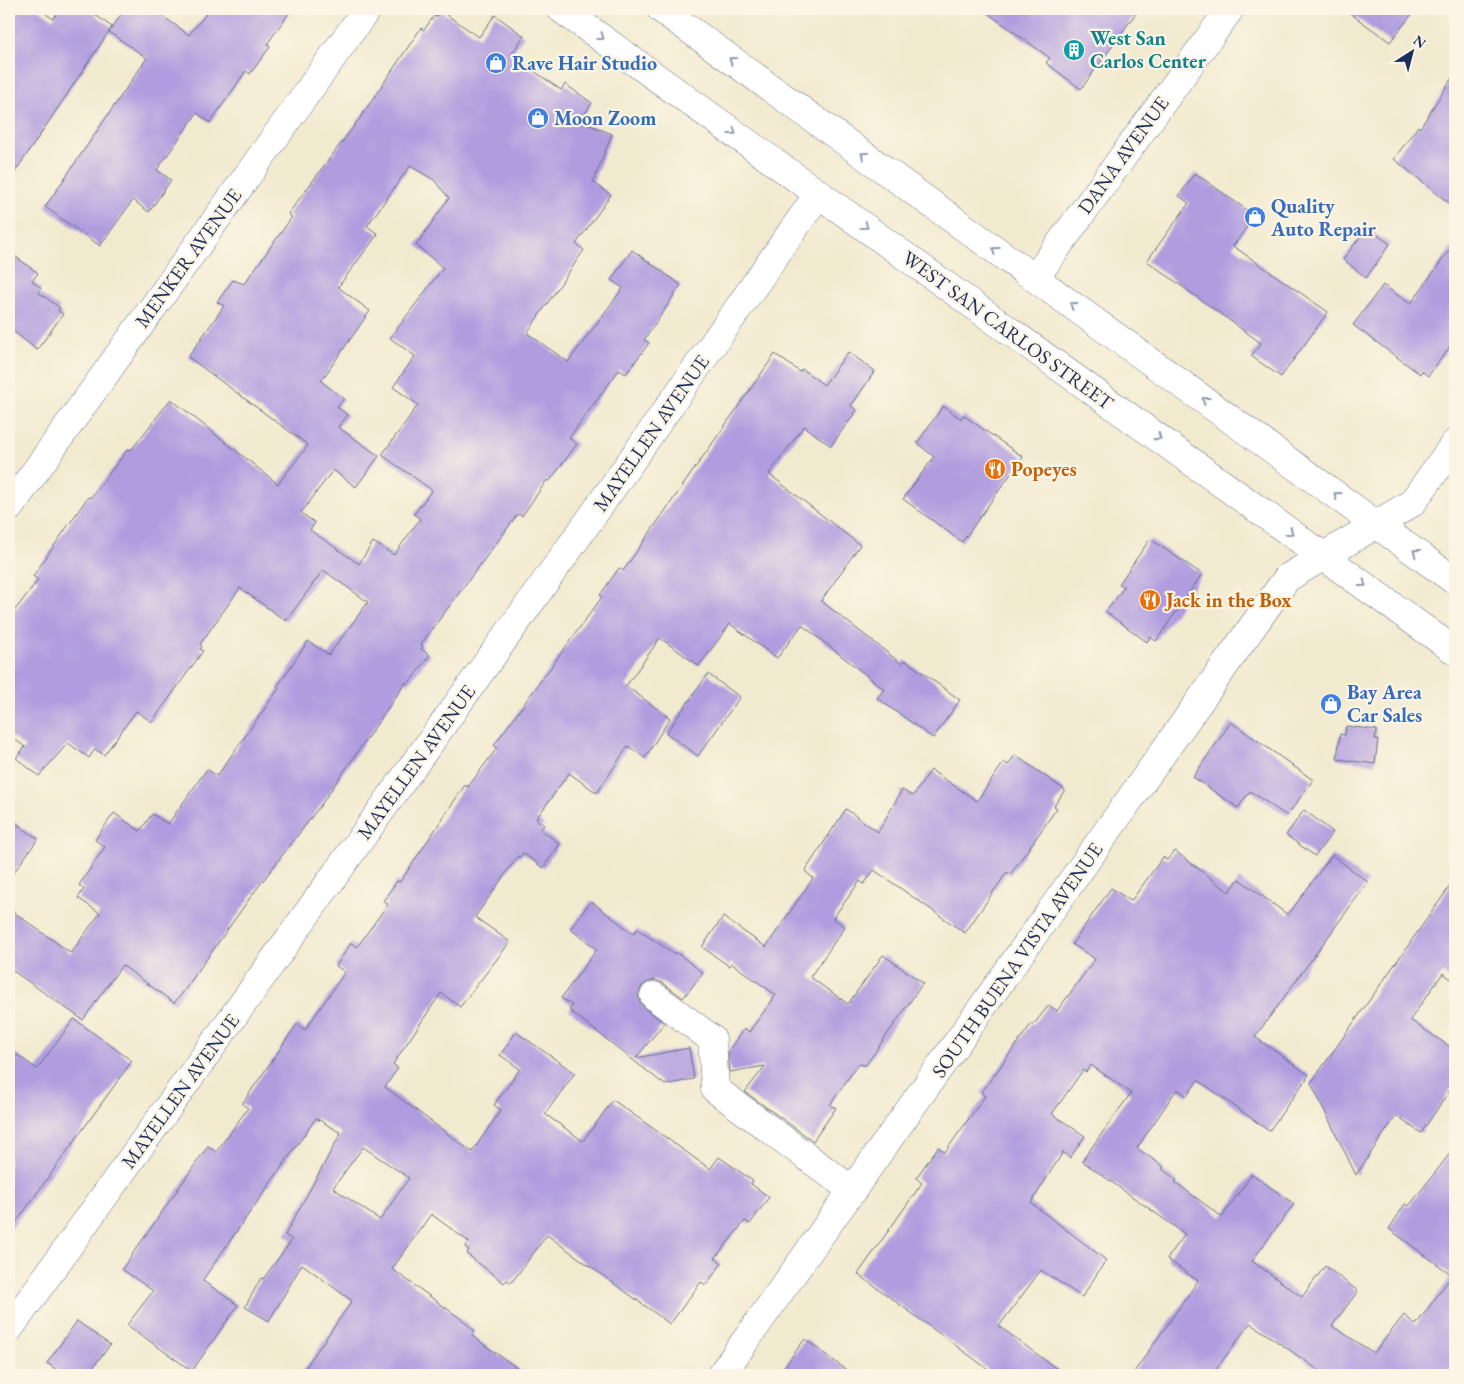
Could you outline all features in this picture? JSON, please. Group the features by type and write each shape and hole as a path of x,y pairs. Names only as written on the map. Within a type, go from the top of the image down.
{"street":[{"name":"MENKER AVENUE","path":"9,508 367,9"},
{"name":"WEST SAN CARLOS STREET","path":"562,9 1455,651"},
{"path":"661,9 1455,580"},
{"name":"DANA AVENUE","path":"1035,278 1230,9"},
{"name":"MAYELLEN AVENUE","path":"9,1329 591,518 819,193"},
{"name":"SOUTH BUENA VISTA AVENUE","path":"721,1375 1288,578 1412,503 1455,443"},
{"path":"654,996 712,1039 715,1089 853,1191"}],"building":[{"path":"14,9 39,9 53,19 60,9 87,9 112,27 9,181 9,17"},
{"path":"125,9 153,9 189,35 210,9 292,9 267,44 270,47 250,74 246,71 210,123 197,113 157,170 171,180 149,212 133,200 100,246 45,207 147,58 109,32"},
{"name":"West San Carlos Center","path":"982,9 1139,9 1081,89 1046,63 1050,58"},
{"path":"1344,9 1416,9 1390,42"},
{"path":"441,11 479,37 495,15 524,36 511,55 561,90 565,84 592,103 580,121 612,134 593,182 611,195 576,244 584,250 527,333 568,362 623,288 611,280 632,250 681,285 644,340 649,343 626,374 619,370 569,438 577,444 549,482 547,480 522,516 518,514 421,644 423,646 421,649 430,655 408,684 406,682 320,806 252,895 181,995 174,1003 122,965 83,1020 9,968 9,909 71,953 100,913 78,898 84,889 79,885 105,847 95,840 114,813 140,831 152,814 168,824 207,769 217,776 279,688 277,687 308,641 329,655 368,602 323,570 286,621 240,588 200,644 202,646 200,649 203,651 152,722 136,711 104,755 95,749 89,758 68,743 39,776 16,758 25,747 9,735 9,618 38,580 33,576 88,497 90,498 128,449 131,450 171,399 278,484 308,445 188,357 224,306 217,302 233,280 244,284 292,217 288,214 360,118 421,28 424,30 434,16 436,17","holes":["410,166 434,180 449,198 416,245 443,268 390,338 415,356 393,387 418,405 382,455 432,490 414,514 420,519 394,555 373,542 359,564 310,530 315,523 301,513 333,470 356,487 379,456 338,427 348,415 337,407 344,399 321,381 370,311 338,287 378,234 367,226"]},
{"path":"1455,73 1455,208 1394,159 1418,126 1420,128"},
{"path":"1195,173 1255,216 1233,246 1328,312 1281,377 1251,356 1261,343 1147,261 1189,203 1179,196"},
{"path":"1367,228 1390,244 1366,278 1343,259"},
{"path":"1455,242 1455,340 1428,376 1422,371 1420,374 1353,325 1383,285 1409,303 1412,302"},
{"path":"9,252 38,273 32,281 41,288 38,292 60,308 58,311 63,314 37,350 9,328"},
{"path":"848,352 875,371 851,406 857,410 831,446 804,426 769,474 860,545 821,601 902,664 905,660 960,700 933,738 877,698 884,689 802,625 777,658 730,624 699,666 660,638 626,686 670,718 645,758 628,746 597,793 569,773 536,819 544,825 540,829 560,844 543,868 523,853 520,857 518,856 475,917 510,942 460,1007 441,993 393,1064 398,1068 385,1087 472,1152 501,1110 494,1105 520,1069 500,1055 516,1032 575,1073 545,1114 583,1141 613,1100 710,1169 719,1157 753,1181 751,1184 769,1197 750,1224 745,1221 715,1258 722,1263 706,1285 701,1282 670,1324 547,1235 511,1283 507,1280 504,1283 467,1254 469,1250 465,1247 469,1242 431,1214 392,1269 464,1321 475,1331 472,1336 527,1375 300,1375 352,1301 302,1264 269,1321 245,1307 261,1278 263,1279 292,1240 285,1235 341,1133 316,1118 204,1278 203,1281 238,1305 192,1371 127,1325 153,1291 122,1269 208,1146 216,1152 248,1108 242,1104 297,1024 305,1030 345,972 336,966 351,943 357,947 388,904 383,901 397,881 400,882 465,785 468,787 497,748 494,745 602,597 600,595 619,568 623,571 775,354 800,372 802,369 824,385","holes":["363,1147 409,1178 380,1220 333,1188"]},
{"path":"943,406 961,419 963,415 1023,457 962,542 903,499 934,457 917,443"},
{"name":"Jack in the Box","path":"1150,539 1202,574 1156,641 1150,637 1147,642 1106,612 1124,587 1119,584"},
{"path":"708,674 740,697 698,756 666,733"},
{"path":"1231,722 1313,780 1287,816 1250,791 1238,808 1193,777"},
{"path":"1346,726 1377,730 1375,739 1378,739 1375,764 1337,759 1340,734 1345,735"},
{"path":"1015,755 1065,790 1054,806 1057,808 1041,831 1010,875 1007,872 965,933 874,870 864,884 860,881 833,918 845,927 810,977 848,1004 883,955 923,983 866,1065 858,1064 830,1105 836,1108 813,1141 745,1092 765,1066 730,1072 728,1051 744,1029 749,1032 776,995 731,963 729,966 702,947 723,917 766,947 813,878 805,871 846,809 878,832 902,790 913,796 931,770 977,801 1004,762 1008,765"},
{"path":"1304,810 1333,832 1315,856 1286,835"},
{"path":"9,818 38,839 9,879"},
{"path":"1175,851 1229,892 1239,879 1288,915 1332,855 1368,882 1255,1037 1309,1075 1269,1131 1198,1080 1187,1096 1177,1089 1137,1148 1164,1167 1162,1169 1177,1180 1175,1182 1222,1217 1252,1174 1294,1204 1252,1261 1302,1297 1325,1266 1358,1291 1332,1326 1374,1353 1404,1315 1416,1325 1452,1275 1389,1229 1405,1204 1409,1206 1455,1147 1455,1375 1326,1375 1250,1323 1212,1375 1132,1375 1198,1281 1167,1259 1185,1234 1082,1161 1131,1093 1091,1065 1086,1072 1083,1070 1052,1114 1085,1136 1070,1158 1063,1152 1031,1203 1106,1260 1082,1297 1041,1270 999,1326 1065,1375 996,1375 858,1274 922,1183 916,1178 938,1147 945,1152 985,1096 981,1093 1032,1023 1034,1024 1049,1005 1057,1011 1095,959 1072,944 1111,888 1131,901 1163,857 1167,860"},
{"path":"1455,879 1455,982 1443,973 1410,1020 1455,1050 1455,1083 1421,1133 1396,1116 1356,1175 1311,1083"},
{"path":"591,901 633,934 637,929 675,954 676,952 703,973 683,998 663,983 655,980 642,986 638,995 644,1008 664,1023 636,1058 689,1048 694,1079 665,1085 569,1010 572,1005 561,998 597,949 570,929"},
{"path":"74,1019 132,1061 9,1232 9,1049 37,1069"},
{"path":"77,1321 110,1345 87,1375 64,1375 47,1363"},
{"path":"805,1339 853,1375 778,1375"}],"place":[{"name":"West San Carlos Center","path":"1074,50"},
{"name":"Rave Hair Studio","path":"496,63"},
{"name":"Moon Zoom","path":"538,118"},
{"name":"Quality Auto Repair","path":"1255,217"},
{"name":"Popeyes","path":"995,469"},
{"name":"Jack in the Box","path":"1150,600"},
{"name":"Bay Area Car Sales","path":"1331,704"}]}
